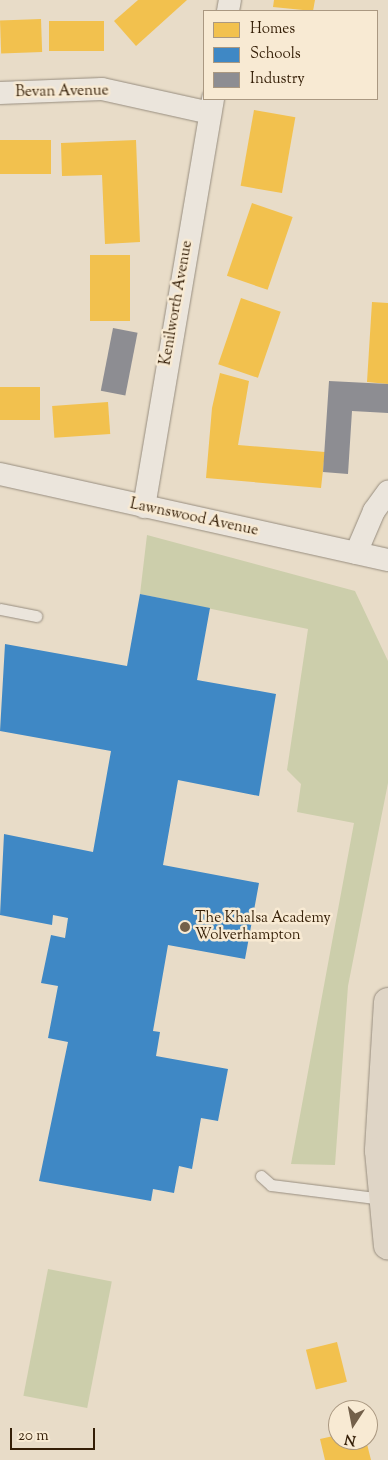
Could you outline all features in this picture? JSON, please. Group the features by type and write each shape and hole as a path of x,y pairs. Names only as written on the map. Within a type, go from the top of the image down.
{"main road":[{"path":"388,1002 380,1080 383,1199 388,1246"}],"street":[{"name":"Bevan Avenue","path":"0,92 102,89 212,106"},
{"name":"Kenilworth Avenue","path":"144,507 212,106"},
{"name":"Lawnswood Avenue","path":"0,474 388,560"},
{"path":"356,553 374,511 388,492"}],"lane":[{"path":"0,609 36,616"},
{"path":"261,1176 271,1185 383,1199"}],"green space":[{"path":"147,535 355,591 388,661 388,783 348,986 335,1165 291,1164 354,823 297,812 301,784 287,770 308,629 140,594"},
{"path":"48,1269 112,1281 87,1408 23,1396"}],"building: Homes":[{"path":"138,0 187,0 136,46 114,21"},
{"path":"274,0 315,0 313,10 273,7"},
{"path":"41,19 42,52 1,53 0,20"},
{"path":"49,21 104,21 104,51 49,51"},
{"path":"254,110 295,117 282,193 241,186"},
{"path":"0,140 51,140 51,174 0,174"},
{"path":"136,140 140,242 105,244 102,175 62,176 61,143"},
{"path":"252,203 293,217 268,290 227,276"},
{"path":"90,255 130,255 130,321 90,321"},
{"path":"241,298 281,312 258,378 218,364"},
{"path":"372,302 388,303 388,384 367,382"},
{"path":"220,373 249,381 238,445 325,452 321,488 206,478 212,408"},
{"path":"0,387 40,387 40,420 0,420"},
{"path":"108,402 110,434 54,438 52,406"},
{"path":"337,1342 347,1382 316,1390 306,1350"},
{"path":"328,1437 328,1450 368,1450 371,1460 325,1460 320,1439"}],"building: Schools":[{"path":"140,594 210,608 197,680 276,694 259,796 178,780 163,865 259,883 245,959 168,945 153,1031 160,1032 156,1056 228,1069 218,1121 201,1118 192,1169 179,1166 174,1193 153,1189 151,1201 39,1181 68,1042 48,1038 58,986 41,983 51,935 65,938 68,918 53,915 52,925 0,915 4,834 93,852 111,751 0,731 5,644 127,666"}],"building: Industry":[{"path":"113,328 138,333 125,396 101,391"},
{"path":"329,381 388,384 388,413 352,411 348,474 323,472"}],"place":[{"name":"The Khalsa Academy Wolverhampton","path":"185,927"}]}
